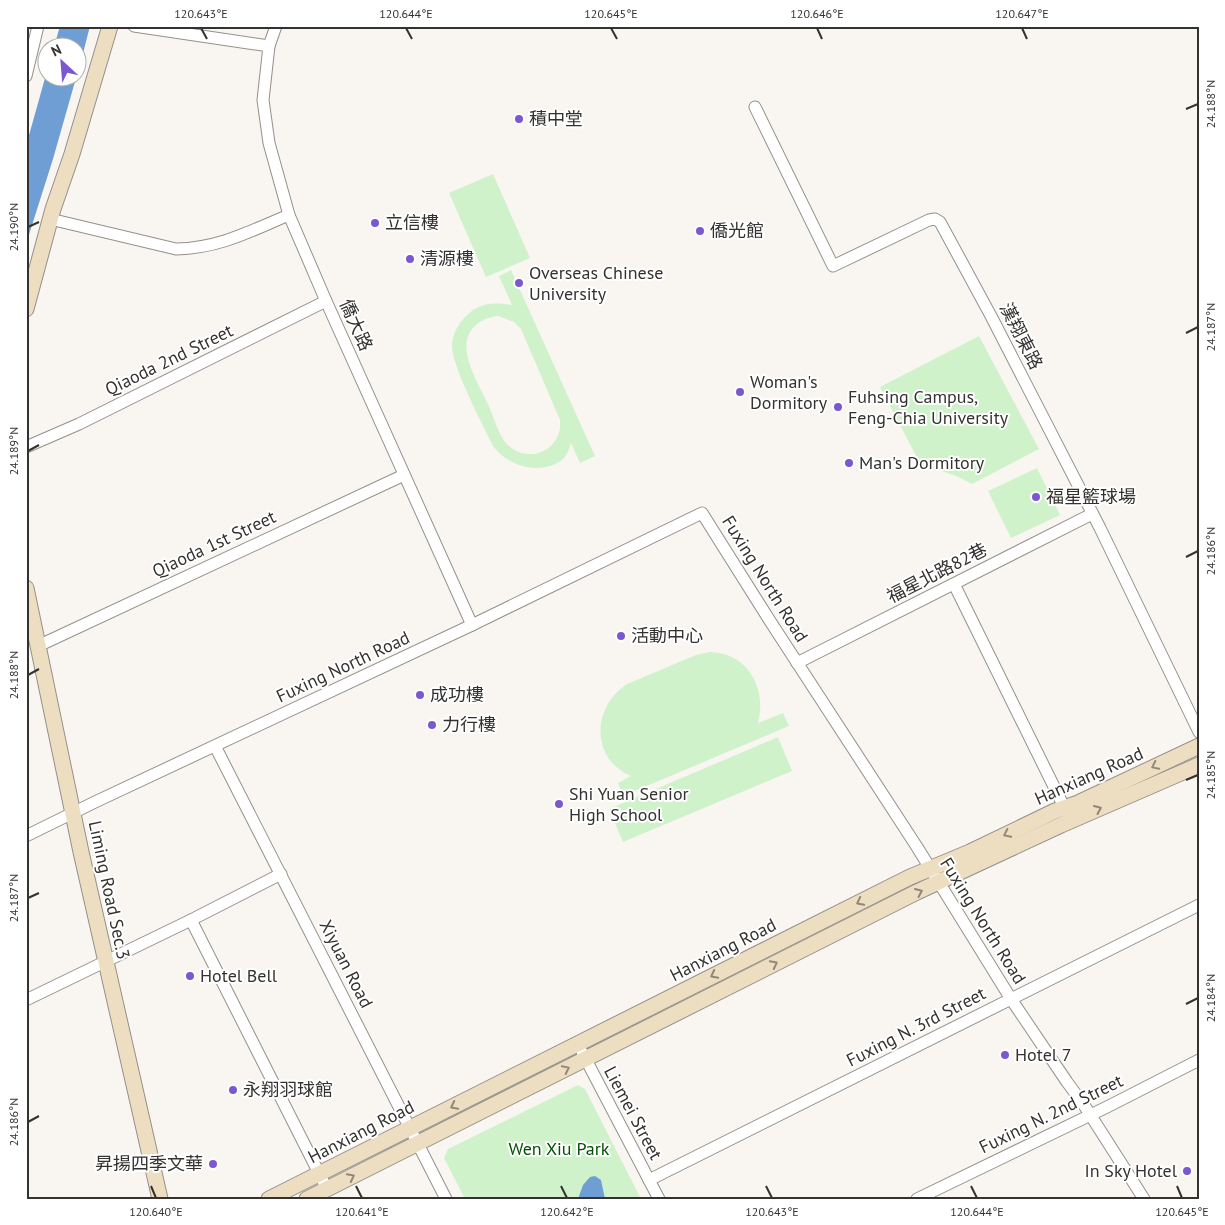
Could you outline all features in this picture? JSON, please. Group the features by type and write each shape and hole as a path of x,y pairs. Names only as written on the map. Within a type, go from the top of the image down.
{"street":[{"path":"26,76 38,26"},
{"path":"26,309 50,219 72,154 110,26"},
{"path":"134,26 269,46"},
{"name":"僑大路","path":"276,26 269,46 263,100 269,143 289,215 326,302 472,625"},
{"name":"漢翔東路","path":"755,107 833,266 929,220 935,219 940,222 991,316 1092,514 1199,732"},
{"path":"50,219 176,249 210,246 233,239 289,215"},
{"name":"Qiaoda 2nd Street","path":"26,447 79,424 326,302"},
{"name":"Qiaoda 1st Street","path":"38,646 404,475"},
{"name":"Fuxing North Road","path":"26,836 472,625 702,513 930,868 1011,999 1090,1115 1144,1199"},
{"name":"福星北路82巷","path":"797,663 1092,514"},
{"path":"954,584 1072,821"},
{"name":"Liming Road Sec.3","path":"26,588 106,961 160,1199"},
{"name":"Xiyuan Road","path":"215,746 446,1199"},
{"name":"Hanxiang Road","path":"269,1199 930,868 970,852 1199,746"},
{"name":"Hanxiang Road","path":"307,1199 894,904 1072,821 1199,765"},
{"path":"26,1000 281,874"},
{"name":"Fuxing N. 3rd Street","path":"649,1180 1199,904"},
{"path":"191,920 327,1189"},
{"name":"Liemei Street","path":"579,1043 585,1059 659,1199"},
{"name":"Fuxing N. 2nd Street","path":"917,1199 1199,1060"}],"green space":[{"path":"493,174 530,258 486,277 449,193"},
{"path":"511,270 595,456 580,463 571,443 567,454 562,460 554,465 535,468 525,467 507,459 493,446 462,381 453,355 452,346 454,334 458,326 471,311 487,304 512,305 499,276","holes":["498,316 514,322 521,329 560,420 556,439 543,451 534,454 516,451 505,441 469,363 467,352 470,332 480,322 487,318"]},
{"path":"979,336 1039,449 972,484 948,473 923,469 880,387"},
{"path":"1037,468 1060,515 1011,538 988,491"},
{"path":"710,652 723,654 735,659 752,675 760,697 758,723 783,713 789,726 623,796 618,783 631,776 618,768 608,758 602,745 600,732 607,706 615,694 627,684 696,655"},
{"path":"778,737 792,771 623,842 609,809"},
{"name":"Wen Xiu Park","path":"578,1085 585,1089 641,1199 465,1199 444,1158 448,1149"}],"water":[{"path":"60,26 90,26 87,38 57,38"},
{"path":"42,88 73,88 26,244 26,146"},
{"path":"595,1176 601,1180 605,1199 578,1199 583,1185 590,1177"}],"place":[{"name":"積中堂","path":"519,119"},
{"name":"立信樓","path":"375,223"},
{"name":"僑光館","path":"700,231"},
{"name":"清源樓","path":"410,259"},
{"name":"Overseas Chinese University","path":"519,283"},
{"name":"Woman's Dormitory","path":"740,392"},
{"name":"Fuhsing Campus, Feng-Chia University","path":"838,407"},
{"name":"Man's Dormitory","path":"849,463"},
{"name":"福星籃球場","path":"1036,497"},
{"name":"活動中心","path":"621,636"},
{"name":"成功樓","path":"420,695"},
{"name":"力行樓","path":"432,725"},
{"name":"Shi Yuan Senior High School","path":"559,804"},
{"name":"Hotel Bell","path":"190,976"},
{"name":"Hotel 7","path":"1005,1055"},
{"name":"永翔羽球館","path":"233,1090"},
{"name":"昇揚四季文華","path":"213,1164"},
{"name":"In Sky Hotel","path":"1187,1171"}]}
